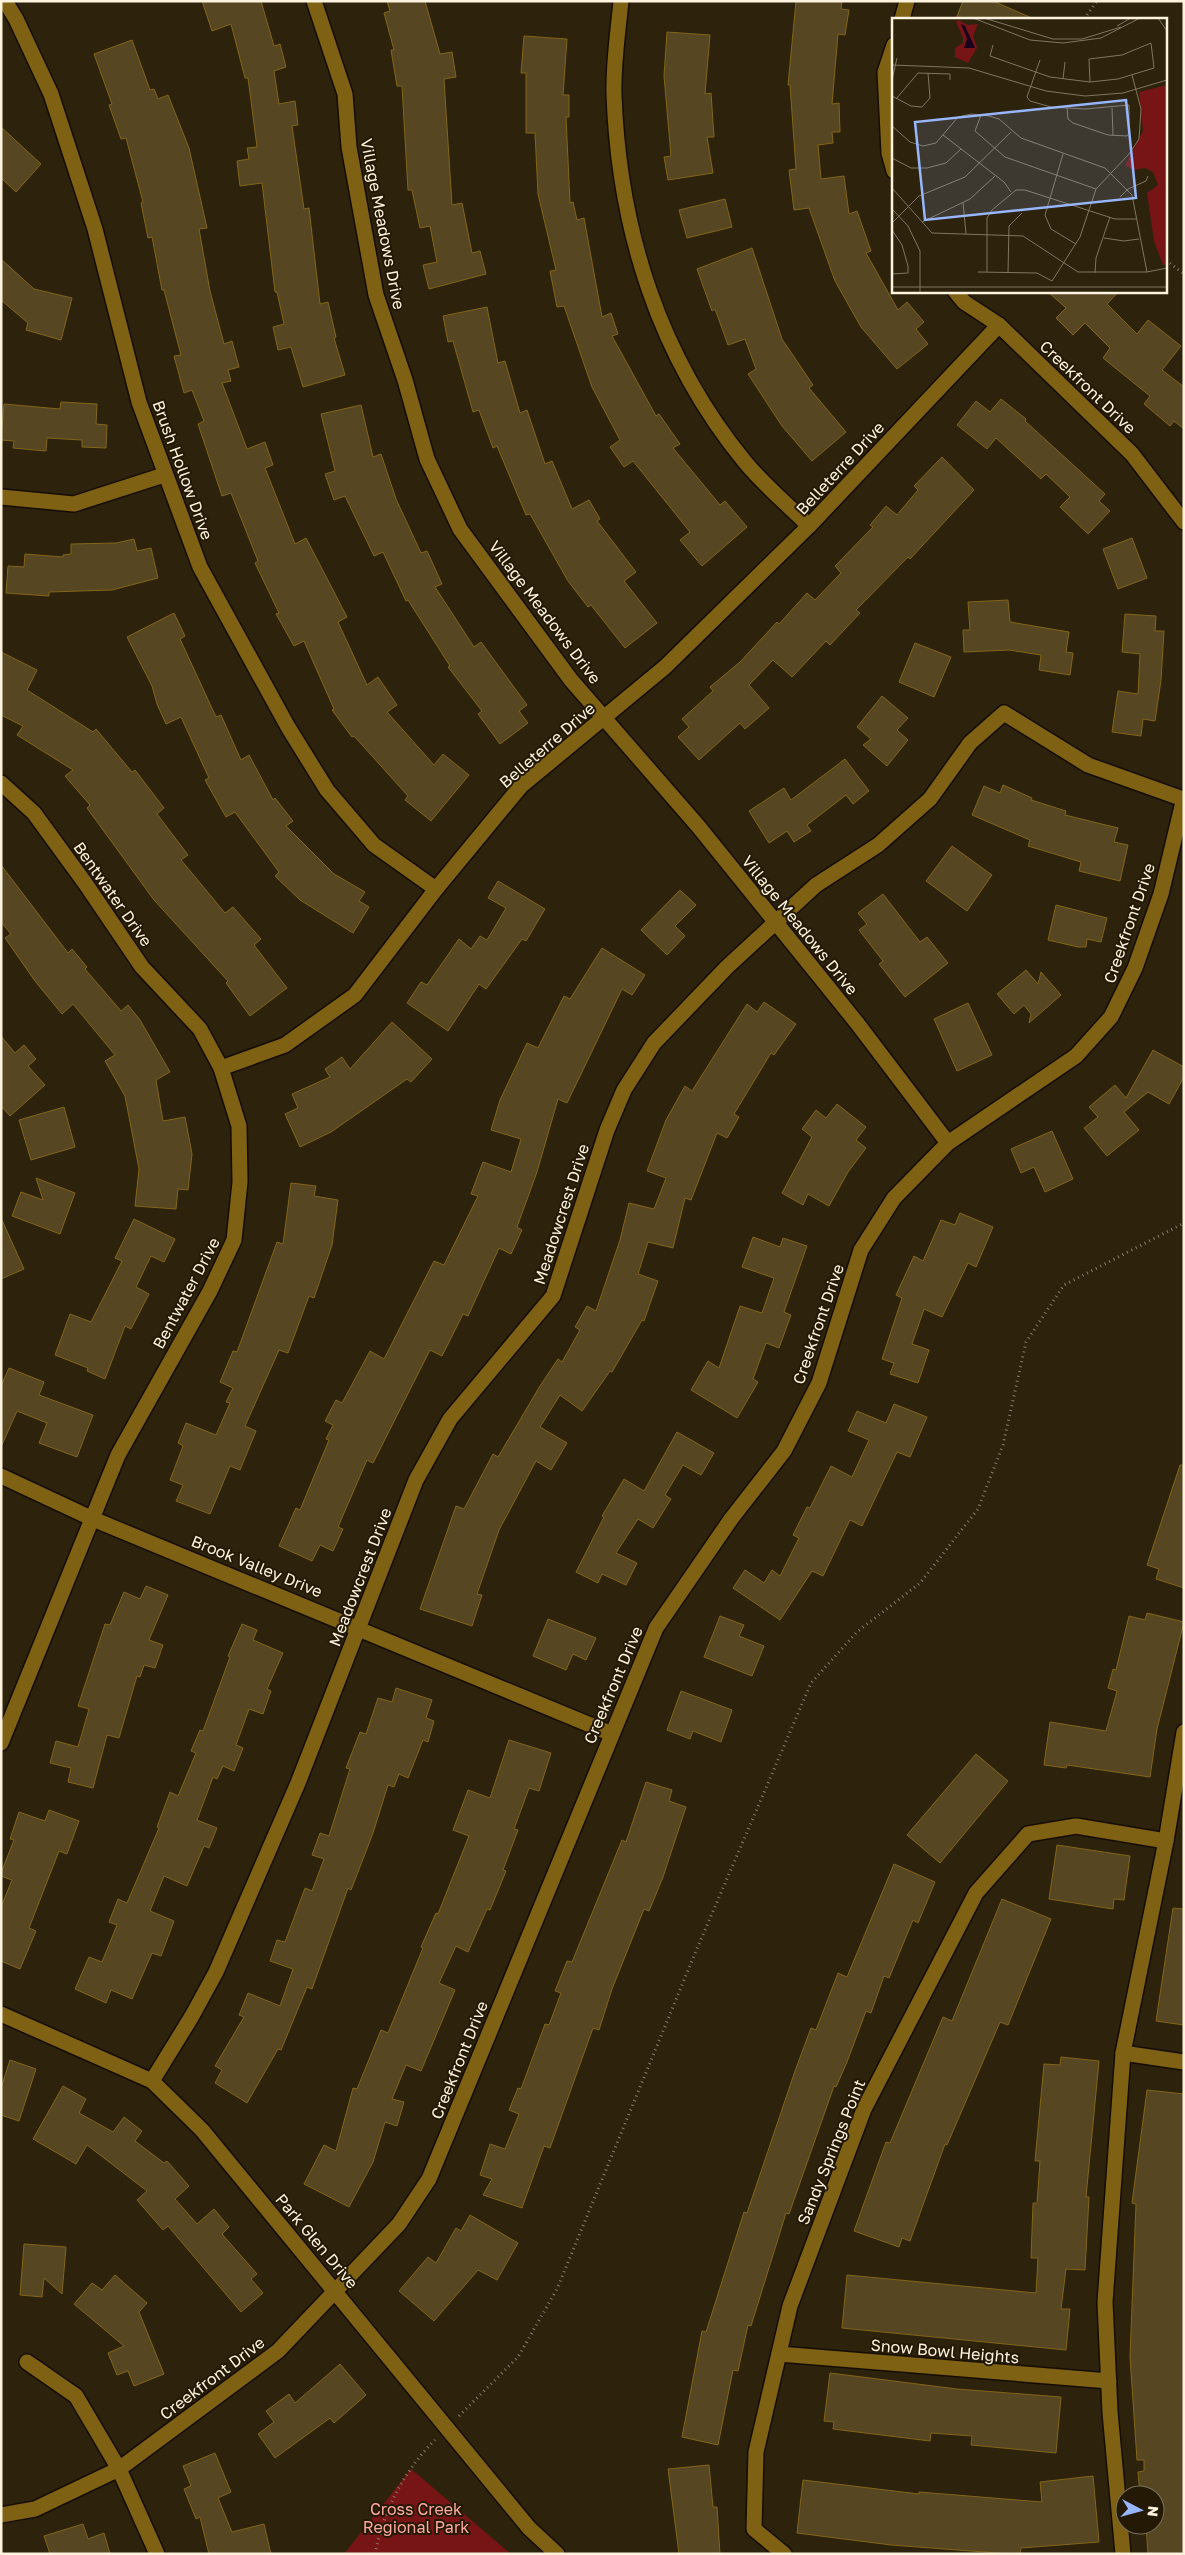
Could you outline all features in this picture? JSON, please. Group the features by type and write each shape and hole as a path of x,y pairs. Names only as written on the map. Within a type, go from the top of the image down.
{"street":[{"name":"Brush Hollow Drive","path":"5,1 16,18 52,94 95,229 139,402 164,475 200,567 288,727 327,790 374,845 436,889"},
{"name":"Village Meadows Drive","path":"314,1 345,94 349,147 376,295 405,380 427,459 460,529 571,680 775,921 851,1016 948,1144"},
{"path":"621,1 614,94 619,165 635,245 661,325 700,398 746,462 809,526"},
{"path":"902,18 907,1"},
{"path":"892,51 885,72 892,162"},
{"name":"Creekfront Drive","path":"956,292 964,302 999,325 1132,454 1184,522"},
{"name":"Belleterre Drive","path":"221,1068 285,1045 355,995 436,889 521,786 665,667 809,526 999,325"},
{"path":"1,497 74,504 164,475"},
{"name":"Meadowcrest Drive","path":"152,2082 216,1972 298,1783 360,1628 416,1480 450,1419 553,1296 607,1130 624,1090 654,1043 727,967 775,921 816,885 878,845 930,799 970,743 1004,713 1088,765 1184,799"},
{"name":"Bentwater Drive","path":"1,783 34,813 85,883 142,968 200,1029 221,1068 239,1126 240,1182 234,1240 210,1291 118,1455 1,1743"},
{"name":"Creekfront Drive","path":"1,2515 35,2509 119,2469 278,2351 399,2224 429,2179 656,1628 731,1519 784,1451 819,1383 861,1250 894,1198 948,1144 1076,1056 1111,1017 1135,968 1161,894 1184,799"},
{"name":"Brook Valley Drive","path":"1,1476 93,1519 612,1734"},
{"path":"1123,2554 1109,2381 1105,2302 1123,2054 1166,1841 1184,1732"},
{"name":"Sandy Springs Point","path":"784,2554 754,2529 756,2452 790,2306 864,2109 976,1893 1028,1834 1076,1826 1166,1841"},
{"name":"Park Glen Drive","path":"1,2014 152,2082 202,2130 529,2528 557,2554"},
{"path":"1123,2054 1184,2062"},
{"name":"Snow Bowl Heights","path":"779,2354 1109,2381"},
{"path":"27,2362 76,2396 119,2469 158,2554"}],"path":[{"path":"1085,18 1097,1"},
{"path":"1168,262 1184,274"},
{"path":"375,2554 381,2524 414,2462 518,2357 557,2289 765,1787 811,1683 857,1632 920,1583 978,1508 1003,1446 1026,1342 1064,1285 1184,1223"}],"green space":[{"name":"Cross Creek Regional Park","path":"411,2469 511,2554 344,2554"}],"building":[{"path":"202,1 261,1 274,46 280,44 286,67 274,71 279,104 295,101 298,125 292,126 304,209 309,208 320,304 328,302 336,337 334,338 345,375 303,387 291,347 278,350 273,327 284,324 277,292 275,292 262,183 240,186 237,161 249,159 247,148 257,147 248,78 245,78 231,24 212,31"},
{"path":"387,1 425,1 440,54 452,52 456,77 444,79 452,205 462,203 472,253 480,251 486,274 429,289 423,265 437,262 430,226 420,228 412,190 408,190 402,86 397,86 391,50 394,50 384,13 390,11"},
{"path":"796,1 842,1 841,9 849,10 845,35 838,34 832,104 839,103 840,132 832,132 833,143 818,145 821,179 844,176 849,214 857,211 871,251 866,253 898,310 907,302 924,322 916,329 928,344 897,369 861,327 835,281 809,208 794,210 789,170 796,169 790,85 788,85"},
{"path":"963,1 993,1 1032,18 956,18"},
{"path":"667,32 710,35 705,94 711,93 714,137 707,137 713,173 668,180 664,157 671,156 664,76"},
{"path":"524,36 567,39 563,95 569,95 569,117 566,117 570,203 573,202 577,220 584,218 602,317 611,313 618,334 612,336 656,416 659,414 680,444 673,448 720,505 725,501 747,527 702,566 680,540 690,532 633,461 624,467 610,447 620,440 592,387 564,306 557,307 550,271 556,270 538,194 535,133 526,133 526,73 521,73"},
{"path":"132,40 150,90 154,89 158,99 168,95 189,148 207,228 199,229 210,291 224,344 232,341 239,367 228,370 231,381 222,383 247,449 265,442 273,465 265,468 295,544 306,538 347,617 338,622 367,685 378,677 397,705 387,712 434,765 443,754 469,775 431,821 405,800 408,796 354,736 352,737 332,710 334,709 304,641 294,646 276,614 279,613 255,563 258,561 231,493 222,496 198,424 204,421 192,390 184,393 174,356 181,355 164,290 162,290 152,237 148,238 141,203 143,202 126,138 121,139 109,105 112,104 94,54"},
{"path":"1,127 41,164 16,192 1,178"},
{"path":"725,199 732,227 687,238 679,210"},
{"path":"752,248 782,339 813,385 809,388 846,432 812,461 782,426 748,374 756,369 745,339 728,345 715,309 712,311 697,269"},
{"path":"1,259 34,289 72,298 61,340 26,330 28,323 1,300"},
{"path":"1048,292 1118,292 1107,304 1137,334 1148,320 1181,346 1162,370 1184,387 1184,429 1174,421 1170,426 1144,404 1150,396 1103,358 1110,348 1085,323 1073,335 1056,318 1066,308"},
{"path":"487,307 498,363 505,361 520,413 527,410 545,464 552,461 572,509 589,500 600,519 597,521 636,572 624,581 657,623 625,648 591,605 588,607 568,581 530,514 526,515 497,446 493,448 479,410 473,412 453,341 448,342 443,316"},
{"path":"1001,399 1026,419 1025,421 1105,494 1099,501 1110,511 1088,534 1060,507 1070,497 1046,474 1041,479 996,438 987,449 957,425 976,401 990,412"},
{"path":"61,402 97,404 96,424 107,425 106,448 82,447 82,440 47,438 46,451 13,448 14,441 1,440 4,404 60,409"},
{"path":"361,405 373,457 381,454 396,499 421,553 427,551 442,584 435,587 474,647 481,642 527,705 519,711 528,723 500,744 478,714 482,711 448,667 450,666 408,600 406,601 383,552 374,556 345,496 334,500 325,474 335,471 321,414"},
{"path":"942,457 974,490 910,559 908,557 856,610 860,613 830,645 826,641 792,677 773,660 749,685 769,708 745,729 740,723 699,760 678,737 689,727 682,719 713,691 710,687 740,662 777,622 779,624 807,593 815,600 841,573 835,566 873,527 870,525 886,506 897,515 918,490 914,486"},
{"path":"1132,538 1147,578 1118,589 1103,549"},
{"path":"134,539 137,551 151,548 158,578 112,590 49,592 49,596 6,593 8,566 24,567 25,554 63,557 63,555 71,554 71,544 116,543"},
{"path":"1008,600 1010,622 1069,632 1066,652 1073,653 1070,675 1039,670 1041,655 1009,650 964,652 963,630 970,630 968,602"},
{"path":"174,613 185,636 180,639 216,717 221,715 241,760 249,755 273,800 275,798 293,821 286,826 334,874 365,892 359,901 369,907 353,933 300,900 275,876 279,872 235,812 226,817 205,780 209,778 181,717 166,724 157,704 152,686 127,637"},
{"path":"1125,614 1156,616 1155,631 1164,631 1161,680 1155,721 1143,719 1141,736 1112,732 1118,691 1138,694 1140,654 1122,652"},
{"path":"915,643 951,657 934,697 899,682"},
{"path":"1,652 37,670 27,690 93,732 96,729 132,772 135,770 164,808 157,814 188,855 181,860 225,913 233,907 261,939 254,945 287,988 250,1016 226,983 228,981 154,900 87,808 90,805 65,776 73,770 17,735 23,726 1,715"},
{"path":"882,696 908,718 897,730 908,740 887,766 863,745 871,739 857,727"},
{"path":"845,759 869,791 853,804 846,795 807,825 811,831 794,842 787,831 769,843 749,811 784,788 791,800"},
{"path":"1003,785 1032,798 1031,800 1066,811 1065,815 1118,828 1114,842 1128,845 1120,881 1079,871 1081,862 1028,846 1030,840 972,815 984,786 1000,793"},
{"path":"952,846 992,875 967,911 926,881"},
{"path":"1,865 68,953 72,949 87,967 85,969 121,1011 128,1005 140,1020 170,1072 156,1080 163,1121 185,1117 192,1154 188,1190 178,1189 176,1209 135,1206 139,1169 125,1096 105,1061 115,1055 73,1004 62,1014 35,981 5,938 11,934 1,922"},
{"path":"498,881 545,909 526,941 522,939 486,989 479,984 448,1031 407,1003 421,982 427,985 459,939 471,949 480,936 487,940 506,908 488,898"},
{"path":"680,890 696,905 675,926 685,936 667,955 641,930"},
{"path":"883,894 920,942 927,937 948,963 905,997 879,964 883,961 859,930 867,924 858,913"},
{"path":"1056,905 1107,918 1101,942 1087,939 1086,947 1078,947 1048,940"},
{"path":"602,948 645,975 632,995 622,989 567,1103 558,1099 537,1172 517,1227 522,1230 511,1254 499,1248 468,1316 463,1314 442,1356 430,1350 373,1463 367,1460 338,1527 343,1529 333,1551 320,1545 312,1561 279,1546 296,1508 300,1510 329,1440 326,1439 333,1425 325,1421 336,1400 342,1403 370,1351 384,1359 434,1261 444,1265 478,1196 471,1194 483,1162 511,1172 521,1139 491,1130 500,1100 527,1043 538,1048 564,996 570,999"},
{"path":"1026,970 1038,984 1041,972 1061,995 1029,1023 1031,1014 1024,1005 1014,1014 997,994"},
{"path":"764,1002 796,1024 774,1055 771,1053 734,1114 739,1117 727,1138 717,1133 691,1200 685,1198 673,1248 648,1242 638,1274 658,1281 644,1321 642,1320 612,1372 610,1371 582,1411 560,1395 540,1427 567,1443 551,1470 536,1461 499,1530 477,1594 482,1595 472,1626 420,1609 456,1506 464,1509 493,1454 498,1457 558,1359 562,1362 580,1330 575,1327 587,1306 596,1311 620,1240 629,1203 654,1209 666,1178 647,1171 666,1120 685,1086 692,1091 747,1004 757,1012"},
{"path":"968,1003 992,1055 957,1071 934,1019"},
{"path":"392,1022 432,1059 411,1082 407,1079 331,1132 300,1147 285,1114 298,1108 292,1094 330,1077 325,1069 342,1057 350,1069"},
{"path":"1,1036 15,1053 24,1045 36,1059 28,1066 45,1085 10,1116 1,1106"},
{"path":"1153,1050 1184,1067 1184,1077 1169,1104 1148,1092 1124,1112 1139,1130 1107,1156 1084,1128 1098,1117 1089,1107 1115,1085 1126,1098"},
{"path":"837,1104 866,1127 856,1140 866,1148 848,1172 829,1206 808,1194 803,1205 782,1193 812,1137 802,1129 816,1110 826,1118"},
{"path":"64,1107 75,1147 31,1160 19,1120"},
{"path":"1052,1131 1073,1179 1045,1192 1034,1167 1021,1173 1011,1149"},
{"path":"36,1178 75,1193 60,1234 12,1216 21,1192 43,1200"},
{"path":"291,1183 316,1186 314,1196 338,1200 332,1245 314,1298 309,1296 288,1353 279,1350 245,1426 256,1431 240,1470 230,1466 210,1514 176,1501 183,1485 170,1480 183,1446 178,1443 186,1423 216,1435 230,1403 226,1402 233,1388 220,1382 233,1351 237,1352 277,1242 283,1244"},
{"path":"960,1213 993,1227 976,1267 968,1263 942,1317 924,1309 912,1344 929,1350 918,1383 890,1374 894,1363 882,1359 902,1298 896,1295 914,1256 923,1261 941,1220 955,1225"},
{"path":"1,1218 24,1269 1,1279"},
{"path":"134,1219 175,1239 164,1262 151,1256 136,1287 149,1294 131,1329 125,1326 105,1379 87,1371 88,1368 55,1355 70,1314 91,1322 122,1261 115,1258"},
{"path":"753,1237 780,1247 783,1238 807,1246 784,1312 791,1315 779,1348 766,1343 753,1379 758,1382 737,1418 691,1390 708,1361 719,1368 740,1306 762,1313 774,1278 742,1267"},
{"path":"9,1368 44,1382 39,1395 93,1415 77,1457 39,1443 47,1423 17,1411 1,1447 1,1386"},
{"path":"894,1404 927,1417 910,1457 897,1452 862,1526 850,1520 823,1576 812,1571 780,1620 733,1588 745,1570 764,1583 772,1570 780,1576 799,1538 793,1535 807,1507 810,1508 831,1466 852,1477 869,1440 848,1431 857,1411 886,1423"},
{"path":"677,1432 714,1453 701,1475 683,1465 665,1495 671,1499 653,1528 638,1519 616,1553 637,1563 626,1585 602,1574 598,1583 576,1572 604,1517 602,1516 624,1479 644,1491"},
{"path":"1180,1465 1184,1465 1184,1588 1156,1579 1159,1569 1147,1565"},
{"path":"146,1586 168,1595 149,1640 163,1645 155,1668 144,1665 140,1677 137,1676 119,1738 107,1735 93,1788 68,1782 71,1768 50,1763 56,1741 78,1747 89,1709 78,1706 105,1624 110,1625 124,1592 140,1599"},
{"path":"1147,1613 1184,1622 1157,1729 1150,1777 1067,1765 1066,1768 1044,1765 1050,1722 1106,1731 1117,1691 1108,1688 1113,1669 1116,1670 1129,1616 1145,1620"},
{"path":"720,1616 744,1625 739,1636 764,1646 752,1676 704,1657"},
{"path":"548,1619 596,1638 586,1660 573,1654 566,1670 533,1656"},
{"path":"242,1624 257,1630 253,1640 283,1653 267,1689 271,1691 263,1714 249,1709 236,1745 243,1748 234,1771 223,1766 217,1779 213,1777 197,1820 217,1828 209,1848 204,1846 187,1886 164,1876 150,1911 174,1921 161,1956 152,1953 132,1999 111,1990 106,2003 75,1989 89,1957 102,1962 117,1925 109,1922 118,1899 127,1903 159,1828 157,1827 170,1792 178,1796 196,1753 191,1751 200,1730 203,1731 230,1657 228,1656"},
{"path":"396,1688 432,1700 426,1718 434,1721 428,1742 423,1740 408,1778 399,1774 394,1787 388,1785 373,1833 351,1890 348,1888 312,1989 307,1987 281,2050 278,2049 247,2103 215,2083 222,2070 215,2066 244,2017 239,2015 248,1993 280,2006 293,1969 270,1961 277,1940 285,1942 305,1888 312,1891 324,1859 312,1855 320,1833 329,1836 350,1769 346,1768 360,1732 366,1734 378,1698 392,1702"},
{"path":"681,1691 732,1710 721,1742 693,1731 690,1739 667,1730"},
{"path":"509,1740 551,1753 539,1791 529,1788 514,1829 518,1830 503,1870 506,1871 490,1910 487,1909 468,1952 456,1946 439,1983 455,1990 421,2071 406,2065 392,2099 404,2102 397,2126 385,2122 373,2162 349,2207 304,2184 324,2145 336,2151 353,2088 357,2089 381,2030 388,2033 423,1948 421,1947 436,1913 438,1914 469,1836 453,1830 468,1790 490,1798"},
{"path":"976,1754 1008,1781 940,1863 907,1835"},
{"path":"646,1782 672,1790 669,1801 686,1807 663,1877 649,1911 644,1909 612,1989 599,2030 593,2028 550,2148 544,2146 522,2208 483,2195 492,2179 480,2175 490,2144 505,2149 519,2114 509,2110 518,2088 521,2089 545,2024 549,2025 561,1993 555,1991 567,1961 572,1962 622,1840 626,1842"},
{"path":"49,1810 79,1821 67,1854 59,1851 29,1928 36,1931 20,1969 1,1961 1,1907 12,1880 1,1876 1,1873 14,1840 10,1839 19,1812 45,1821"},
{"path":"1057,1845 1130,1856 1124,1900 1114,1899 1113,1909 1049,1899"},
{"path":"894,1864 935,1882 918,1923 913,1920 889,1978 884,1976 871,2013 866,2011 847,2062 836,2087 834,2086 789,2214 786,2213 751,2326 748,2325 738,2371 733,2370 718,2445 682,2437 702,2331 706,2332 744,2212 747,2213 795,2071 811,2028 816,2030 838,1973 847,1977"},
{"path":"1002,1899 1051,1919 1008,2025 1000,2022 947,2145 945,2144 910,2241 902,2238 899,2247 854,2231 886,2142 890,2143 943,2017 952,2021"},
{"path":"1173,1908 1184,1909 1184,2025 1156,2021"},
{"path":"1061,2057 1099,2061 1086,2197 1089,2197 1085,2270 1066,2269 1061,2309 1070,2309 1066,2350 842,2328 847,2275 1036,2293 1038,2258 1031,2258 1033,2203 1037,2203 1040,2161 1035,2161 1044,2064 1060,2065"},
{"path":"10,2060 36,2069 19,2121 1,2115 1,2088"},
{"path":"63,2086 86,2099 79,2113 113,2132 124,2117 142,2131 135,2141 164,2163 167,2161 189,2186 175,2199 197,2224 214,2209 229,2227 222,2234 257,2274 251,2279 263,2293 241,2312 168,2226 163,2230 137,2200 147,2191 87,2145 76,2164 33,2139"},
{"path":"1147,2090 1184,2094 1184,2554 1148,2554 1147,2535 1165,2535 1165,2485 1139,2485 1138,2472 1144,2471 1144,2460 1137,2460 1130,2357 1136,2204 1132,2203"},
{"path":"470,2215 518,2243 497,2280 478,2270 434,2321 399,2291 428,2257 436,2263 456,2228 461,2231"},
{"path":"24,2244 66,2247 62,2294 44,2278 42,2297 20,2295"},
{"path":"115,2275 147,2303 139,2312 164,2374 134,2386 128,2371 117,2375 108,2353 124,2346 74,2304 92,2283 102,2290"},
{"path":"340,2364 366,2395 334,2423 330,2418 275,2458 258,2434 274,2422 266,2411 289,2394 295,2403"},
{"path":"830,2373 957,2389 1061,2397 1056,2453 971,2445 972,2436 931,2433 930,2441 833,2429 834,2422 824,2421"},
{"path":"215,2453 231,2492 218,2498 232,2532 264,2524 271,2554 209,2554 200,2517 196,2519 184,2489 191,2486 183,2466"},
{"path":"709,2465 713,2507 717,2507 720,2554 679,2554 668,2469"},
{"path":"1093,2476 1099,2542 1021,2548 1020,2554 1011,2554 891,2545 797,2533 803,2480 919,2494 919,2492 1042,2502 1040,2482"},
{"path":"83,2524 88,2539 104,2533 110,2554 50,2554 44,2536"}]}
